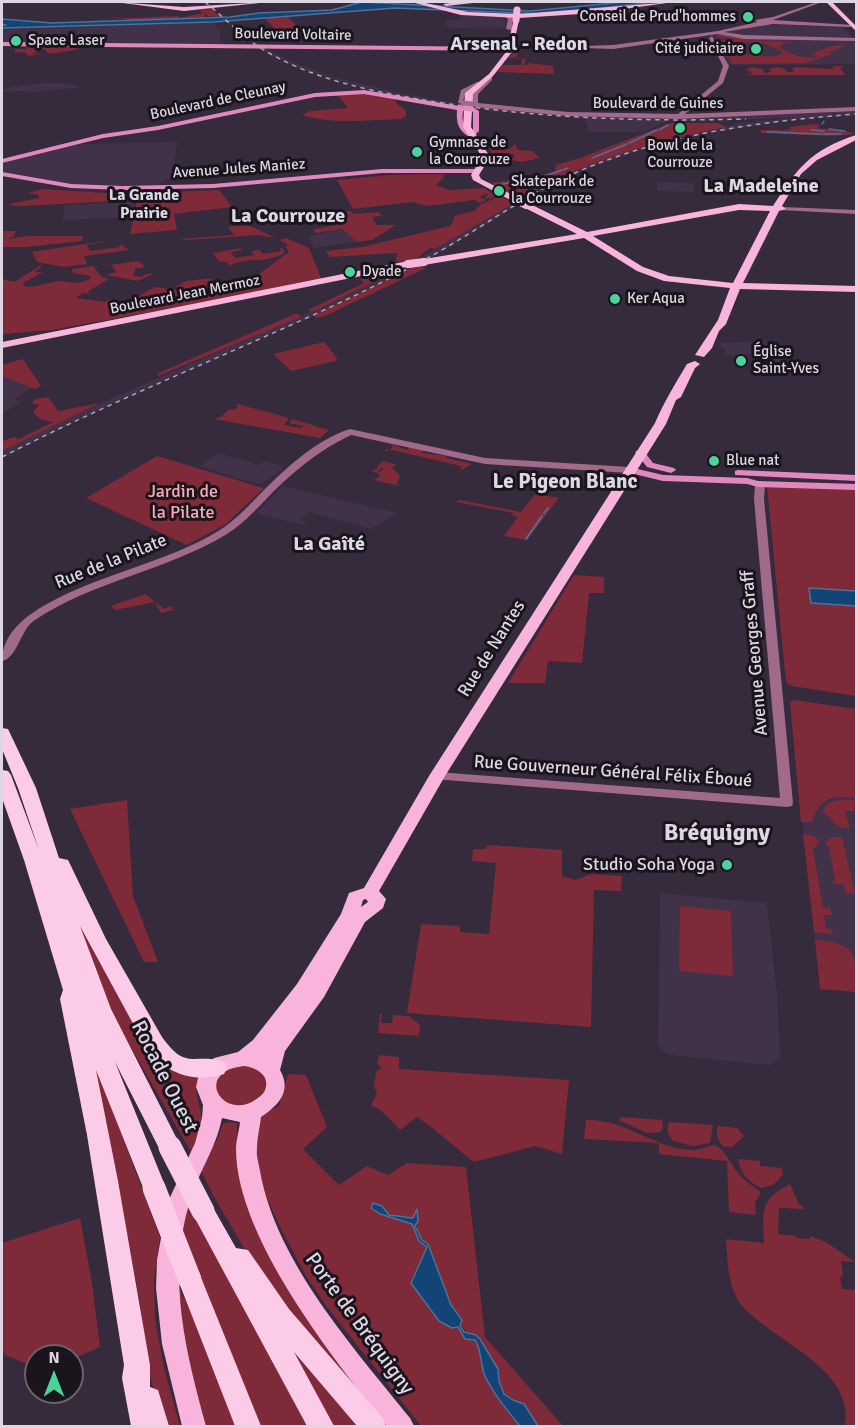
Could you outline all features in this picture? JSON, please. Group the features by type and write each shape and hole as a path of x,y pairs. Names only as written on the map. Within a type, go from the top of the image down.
{"highway":[{"name":"Rocade Ouest","path":"2,733 27,791 93,993 123,1058 203,1211 321,1426"},
{"path":"2,775 33,860 73,990 78,996 248,1426"},
{"path":"42,834 51,838 81,910 161,1052 176,1064 186,1068 216,1068"},
{"path":"73,990 70,999 93,1107 137,1365 135,1378 144,1426"},
{"path":"224,1250 238,1256 280,1317 373,1426"},
{"path":"137,1365 143,1376 156,1426"}],"main road":[{"path":"118,2 177,9 266,2"},
{"path":"420,2 479,2"},
{"path":"420,2 453,11 505,15 561,15 670,2"},
{"path":"459,3 468,2"},
{"path":"830,2 856,29"},
{"path":"518,6 510,49 489,77 470,93 467,127 486,157 477,172 477,180 585,235 654,275 687,283 856,289"},
{"path":"850,24 856,40"},
{"name":"Boulevard Voltaire","path":"2,44 510,49"},
{"name":"Boulevard de Cleunay","path":"2,161 103,136 161,127 315,95 364,92 442,106 473,106"},
{"path":"461,106 459,126 464,132 475,137"},
{"path":"473,106 476,111 475,137"},
{"name":"Rue de Nantes","path":"271,1069 276,1049 317,992 359,918 364,903 437,776 695,363 704,354 766,227 770,226 806,164 853,141"},
{"name":"Avenue Jules Maniez","path":"2,175 76,189 115,192 206,189 283,180 390,173 477,172"},
{"path":"743,206 791,190"},
{"name":"Boulevard Jean Mermoz","path":"2,346 408,264 743,206 780,208"},
{"name":"Boulevard Jean Mermoz","path":"2,346 304,288 374,271"},
{"path":"640,452 644,461 652,466 672,471"},
{"path":"629,470 672,471 757,480 856,478"},
{"path":"629,470 663,478 757,480 856,486"},
{"name":"Rue de Nantes","path":"244,1058 260,1045 304,989 352,912 364,903"},
{"path":"244,1058 257,1060 271,1069 276,1083 274,1093 268,1102 252,1112 231,1113 213,1106 207,1097 205,1087 208,1077 216,1068 231,1060 244,1058"},
{"path":"194,1426 171,1336 166,1270 175,1214 182,1192 211,1131 213,1106"},
{"name":"Porte de Bréquigny","path":"252,1112 245,1129 248,1162 259,1206 271,1238 306,1299 402,1426"}],"street":[{"path":"558,47 613,47 718,32 770,21 820,2"},
{"path":"505,15 511,18 509,29 515,24"},
{"path":"770,21 850,24"},
{"path":"713,39 718,32"},
{"path":"718,32 744,37 800,40"},
{"path":"694,36 713,39 856,40"},
{"path":"678,117 721,82 726,66 713,39"},
{"path":"473,106 475,94 489,80 489,77"},
{"path":"461,106 464,91 480,83"},
{"name":"Boulevard de Guines","path":"473,106 586,116 678,117 856,109"},
{"path":"780,208 856,212"},
{"name":"Rue de la Pilate","path":"2,658 10,647 18,627 31,616 99,585 185,551 224,532 308,457 350,432 485,460 629,470"},
{"name":"Avenue Georges Graff","path":"757,480 787,803"},
{"name":"Rue Gouverneur Général Félix Éboué","path":"437,776 787,803"}],"shaded area":[{"path":"461,14 504,16 507,26 501,29 452,28 446,25 446,21 461,19"},
{"path":"213,23 220,30 221,43 224,45 86,42 84,44 2,44 2,29"},
{"path":"767,25 842,26 856,42 856,64 728,65 714,37 731,30"},
{"path":"259,49 266,49 332,77 461,104 565,115 668,119 666,121 668,121 643,132 588,132 585,118 493,111 377,92 297,68"},
{"path":"64,83 82,87 28,93 2,92 11,87"},
{"path":"856,111 856,115 796,120 701,134 643,149 592,167 549,187 413,269 330,309 109,405 2,459 2,451 67,418 350,294 404,267 491,216 474,211 521,198 572,171 638,147 741,123 793,118 680,121 681,119"},
{"path":"177,142 173,176 155,186 66,184 2,172 2,162 80,144"},
{"path":"659,182 693,183 695,192 657,191"},
{"path":"134,202 133,217 62,220 65,205"},
{"path":"344,229 357,242 314,248 309,236"},
{"path":"766,341 799,373 776,376 757,354 725,355 726,348 720,347 721,343"},
{"path":"2,367 34,387 14,399 21,403 2,413"},
{"path":"219,453 259,465 265,461 285,467 260,485 199,466"},
{"path":"283,486 397,513 371,529 309,512 300,520 308,522 304,525 256,514"},
{"path":"794,700 856,709 856,992 820,989 790,702"},
{"path":"660,893 767,903 777,994 780,1058 771,1065 668,1055 658,1046"}],"green space":[{"path":"211,9 221,17 208,16 205,13 205,17 127,21 127,19 105,19 178,16 180,18 203,13 200,10"},
{"path":"288,17 305,34 282,36 264,18"},
{"path":"719,34 796,39 741,40 794,42 782,44 780,48 809,58 819,56 811,55 836,45 845,46 829,52 832,54 806,63 732,64 729,57 724,56 721,49 723,47 716,41 738,39 715,37","holes":["740,43 768,45 783,53 768,56 741,54 740,51 746,51 724,47"]},
{"path":"13,46 81,47 76,50 49,54 44,49 36,50 37,52 31,54 44,54 28,56 25,52 15,53 15,49 27,49 27,47"},
{"path":"518,51 517,56 520,56 511,57 526,59 524,65 528,63 553,66 554,74 497,72 502,65 521,65 523,59 508,58"},
{"path":"834,66 844,66 840,68 846,75 743,75 752,74 745,70 752,67 763,69 764,73 771,72 769,69 778,67 786,69 787,72 794,72 792,69 796,67 832,69"},
{"path":"364,93 394,98 398,105 406,110 406,116 401,119 352,121 326,120 302,115 310,111 348,108 337,94"},
{"path":"671,123 718,123 727,127 621,154 570,173 521,198 504,190 490,199 485,198 489,193 479,197 487,200 481,203 474,200 427,206 412,202 353,209 337,180 390,175 443,174 444,177 436,185 449,190 484,188 491,193 501,188 491,183 536,177 555,171 556,165"},
{"path":"820,125 818,128 856,133 838,136 761,133 760,130 787,130 791,129 789,127"},
{"path":"515,144 518,150 532,151 540,158 522,162 510,160 515,156 512,154 491,161 491,151 485,145 497,145 497,149 510,149"},
{"path":"43,189 123,194 219,190 232,207 174,214 177,230 130,234 137,200 2,207 15,206 9,204 39,198 39,195 28,193"},
{"path":"499,196 514,203 435,249 430,248 416,259 396,262 397,253 330,257 326,251 362,247 450,226 454,216 474,211 480,205"},
{"path":"351,211 353,214 379,212 382,216 372,217 377,225 396,225 372,240 357,242 343,229 315,233 314,229 338,225 325,219 311,218 312,216"},
{"path":"250,226 276,238 258,235 180,239 234,235 228,227"},
{"path":"2,231 16,231 14,236 8,239 28,236 83,236 82,241 2,247"},
{"path":"286,238 309,248 321,278 314,283 311,280 291,284 293,286 52,330 2,334 2,279 14,282 40,266 42,267 34,272 43,272 23,283 24,286 58,281 76,283 86,281 91,278 90,276 73,273 72,269 93,266 101,276 109,279 87,292 90,293 83,293 76,298 105,302 109,299 127,303 154,287 194,292 233,287 248,282 289,252 286,246 288,245 280,240"},
{"path":"111,240 87,245 90,251 126,244 123,245 129,250 84,256 87,264 64,267 37,262 32,252"},
{"path":"240,248 242,250 231,252 235,258 254,255 251,251 259,250 263,254 281,251 280,248 282,248 285,252 271,258 242,261 230,266 227,262 219,261 213,253"},
{"path":"139,261 145,267 134,269 135,272 132,275 141,277 154,274 137,281 107,275 116,272 111,265 102,266"},
{"path":"416,266 426,268 325,316 316,318 314,315"},
{"path":"404,267 312,312 308,310 364,283 360,279 382,271"},
{"path":"212,279 215,288 190,290 175,287 186,281"},
{"path":"297,313 301,317 158,376 157,374 163,371"},
{"path":"324,342 337,358 336,361 291,371 273,354"},
{"path":"23,359 41,386 35,389 2,376 2,363"},
{"path":"48,397 58,411 100,403 2,451 2,441 14,437 19,439 53,422 42,420 33,413 39,405 31,403 36,399"},
{"path":"236,405 259,410 259,412 260,410 289,418 284,425 301,428 303,426 289,423 292,419 329,430 320,438 214,419 221,417 229,409 233,410 238,407"},
{"path":"391,444 407,450 409,447 424,450 422,453 447,456 446,458 472,464 459,469 463,467 392,450 385,451 386,448 389,450 393,447"},
{"name":"Jardin de la Pilate","path":"157,456 264,488 226,524 187,545 86,498"},
{"path":"383,461 397,465 392,468 400,476 397,484 400,486 373,480 380,477 378,473 384,468 377,473 371,471 378,468 377,466"},
{"path":"767,485 856,489 856,696 792,686 786,683"},
{"path":"535,494 559,498 527,540 504,536 518,517 512,515 513,513 456,502 459,500 521,512"},
{"path":"574,575 604,577 604,593 589,593 582,663 548,661 545,683 508,683"},
{"path":"145,594 164,609 171,606 174,610 161,613 155,602 115,610 111,606"},
{"path":"794,700 856,709 856,798 839,797 828,800 819,807 812,822 801,822 790,702"},
{"path":"127,800 133,896 158,962 144,962 70,809"},
{"path":"841,800 856,800 856,811 845,811 850,829 839,827 823,812 827,805"},
{"path":"803,834 815,836 819,843 813,849 823,907 827,909 830,906 832,915 824,915 826,929 834,930 831,934 814,932"},
{"path":"830,837 842,837 855,894 846,893 844,884 832,883 835,879 829,847 825,844"},
{"path":"487,845 562,850 562,876 575,880 592,874 622,876 621,891 594,890 591,1027 407,1013 421,924 460,926 460,932 489,934 496,863 472,861 473,849 486,849"},
{"path":"65,883 139,1023 199,1078 196,1091 203,1123 191,1152 114,1018 101,988"},
{"path":"680,906 731,911 733,976 679,971"},
{"path":"815,940 839,944 851,953 856,968 856,992 820,989"},
{"path":"380,1014 382,1014 381,1023 392,1023 393,1015 409,1016 420,1025 419,1036 378,1033"},
{"path":"379,1055 399,1057 399,1069 569,1080 562,1154 535,1146 474,1162 417,1117 400,1130 382,1111 371,1105 377,1093 374,1087 376,1072 381,1066 377,1064"},
{"path":"93,1058 160,1237 154,1281 155,1320 165,1372 180,1426 163,1426 150,1376 137,1309 141,1308"},
{"path":"239,1065 256,1067 267,1079 265,1090 259,1099 244,1107 219,1100 214,1082 224,1070"},
{"path":"288,1074 306,1075 327,1127 303,1149 339,1185 367,1166 388,1175 407,1163 466,1167 485,1337 563,1426 538,1426 524,1404 504,1394 499,1381 498,1369 476,1335 468,1333 460,1325 459,1315 451,1305 428,1244 416,1225 417,1210 413,1218 389,1215 382,1206 380,1214 412,1224 419,1241 427,1247 412,1278 458,1327 465,1339 475,1340 483,1371 489,1383 520,1426 421,1426 327,1307 306,1276 282,1231 265,1194 255,1155 260,1115 279,1106"},
{"path":"621,1117 662,1120 663,1128 660,1132 647,1133 618,1120"},
{"path":"586,1120 614,1124 679,1148 696,1150 715,1145 726,1154 741,1177 761,1193 755,1203 756,1215 729,1212 727,1161 659,1154 659,1143 584,1139"},
{"path":"669,1122 713,1125 710,1143 693,1146 673,1141 667,1131"},
{"path":"237,1123 237,1149 312,1325 389,1426 379,1426 365,1411 249,1257 212,1193 199,1167 217,1140 223,1124"},
{"path":"718,1126 737,1128 744,1136 732,1147 725,1147 718,1138"},
{"path":"738,1159 760,1161 760,1166 782,1168 783,1175 773,1185 761,1188 746,1176"},
{"path":"790,1184 799,1204 805,1209 779,1208 778,1234 796,1238 810,1239 810,1236 817,1238 855,1262 841,1261 843,1276 840,1277 842,1289 856,1290 856,1426 845,1426 845,1406 838,1389 826,1373 745,1309 739,1302 732,1285 726,1239 764,1243 765,1207 773,1195"},
{"path":"186,1199 311,1426 260,1426 179,1225"},
{"path":"80,1218 92,1283 100,1347 84,1354 84,1344 24,1344 24,1363 5,1355 2,1347 2,1243"},
{"path":"173,1271 184,1299 187,1299 236,1426 206,1426 189,1367"},
{"path":"295,1344 368,1426 333,1426 288,1346"}],"water":[{"path":"362,2 530,11 624,2 657,2 545,14 395,8 214,22 2,28 2,25 6,25 2,24 2,19 52,23 230,17 259,13 332,10"},
{"path":"809,588 856,591 856,606 811,603"},
{"path":"373,1203 382,1206 389,1215 413,1218 417,1209 418,1221 415,1226 422,1240 428,1244 451,1305 462,1320 460,1326 464,1332 476,1335 480,1339 498,1369 499,1381 504,1394 524,1404 538,1426 520,1426 489,1383 483,1371 475,1340 465,1339 458,1327 452,1328 439,1321 411,1283 427,1247 419,1241 412,1224 380,1214 371,1208"}],"waterway":[{"path":"659,130 668,125"},
{"path":"829,129 836,130"},
{"path":"629,143 657,130"},
{"path":"811,130 824,131"},
{"path":"837,130 845,131"},
{"path":"767,132 821,134"},
{"path":"823,134 841,134"},
{"path":"592,158 627,144"},
{"path":"502,184 537,179 568,168"},
{"path":"544,513 548,508"},
{"path":"526,539 542,516"}],"railway":[{"path":"205,2 252,42 269,53 325,77 384,93 464,106 544,115 665,120 746,119"},
{"path":"2,457 45,435 367,290 432,256 548,186 597,164 633,151 706,133 780,121 856,114"}],"place":[{"name":"Conseil de Prud'hommes","path":"748,17"},
{"name":"Space Laser","path":"16,41"},
{"name":"Cité judiciaire","path":"756,49"},
{"name":"Bowl de la Courrouze","path":"680,128"},
{"name":"Gymnase de la Courrouze","path":"417,152"},
{"name":"Skatepark de la Courrouze","path":"499,191"},
{"name":"Dyade","path":"350,272"},
{"name":"Ker Aqua","path":"615,299"},
{"name":"Église Saint-Yves","path":"741,361"},
{"name":"Blue nat","path":"714,461"},
{"name":"Studio Soha Yoga","path":"727,865"}],"district":[{"name":"Arsenal - Redon","path":"519,45"},
{"name":"La Madeleine","path":"761,187"},
{"name":"La Grande Prairie","path":"144,205"},
{"name":"La Courrouze","path":"288,217"},
{"name":"Le Pigeon Blanc","path":"565,482"},
{"name":"La Gaîté","path":"329,545"},
{"name":"Bréquigny","path":"717,834"}]}
